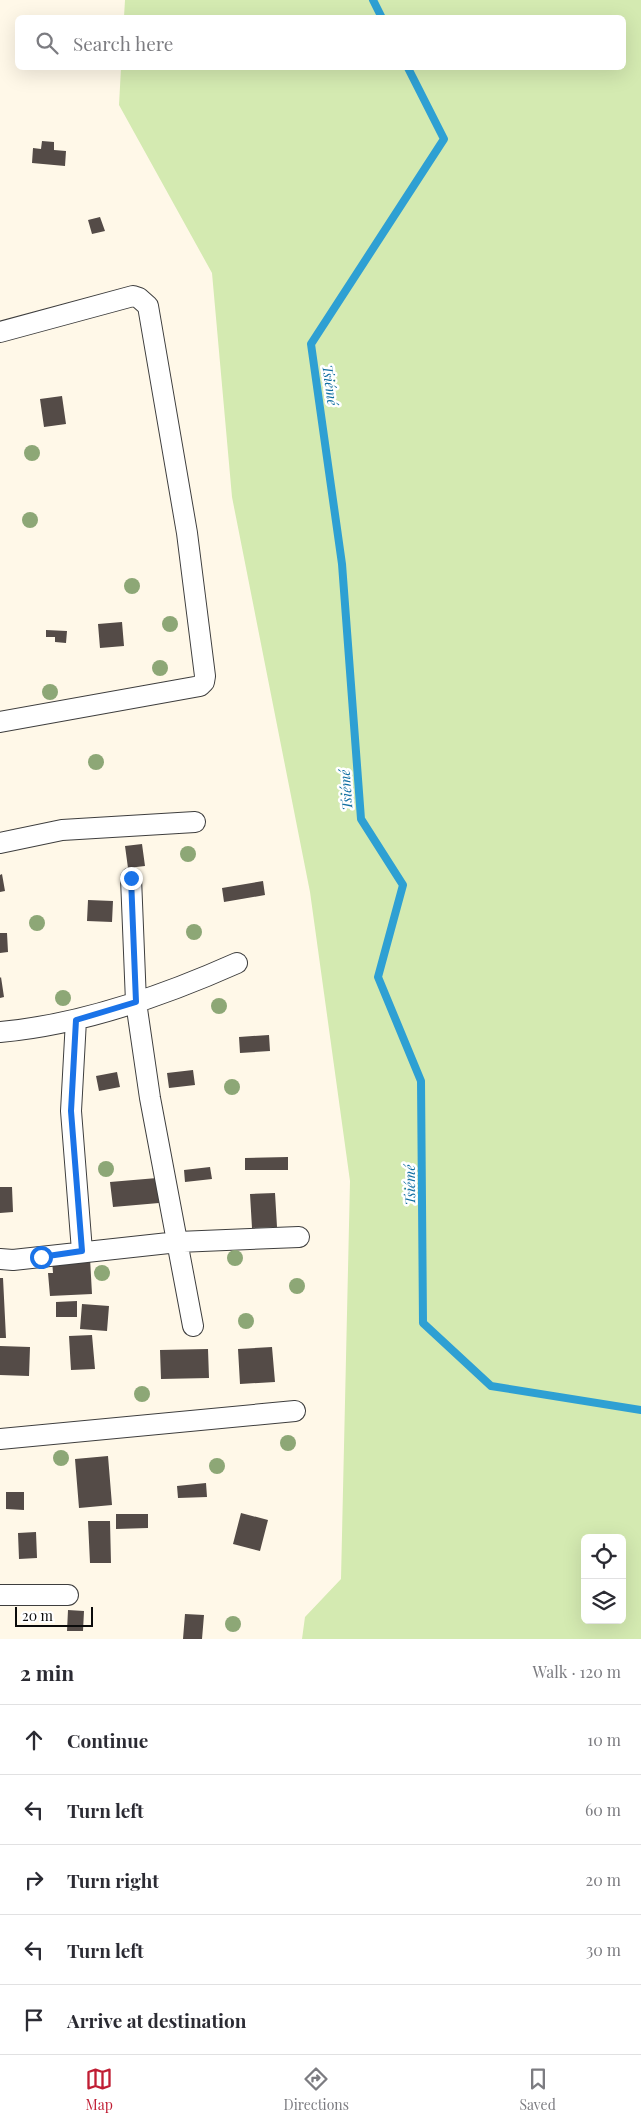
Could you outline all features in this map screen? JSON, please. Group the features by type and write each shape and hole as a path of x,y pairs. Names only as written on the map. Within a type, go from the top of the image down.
{"street":[{"path":"0,332 133,296 139,298 148,306 186,524 205,676 204,682 200,686 0,722"},
{"path":"0,843 62,830 195,822"},
{"path":"131,878 136,1002 150,1098 193,1326"},
{"path":"0,1032 76,1020 205,978 237,963"},
{"path":"76,1020 71,1111 82,1251"},
{"path":"0,1259 13,1260 178,1242 299,1237"},
{"path":"0,1439 295,1411"},
{"path":"0,1595 68,1596"}],"green space":[{"path":"125,0 641,0 641,1639 302,1639 305,1617 341,1579 350,1181 310,892 232,497 212,273 119,105 121,70 626,70 626,15 124,15"}],"building":[{"path":"42,141 54,142 54,150 66,151 65,166 32,163 33,148 41,149"},
{"path":"100,217 105,231 92,234 88,220"},
{"path":"62,396 66,424 44,427 40,399"},
{"path":"122,622 124,646 100,648 98,624"},
{"path":"46,630 67,631 66,643 55,642 55,637 46,637"},
{"path":"142,844 145,866 128,868 125,846"},
{"path":"2,874 5,891 0,892 0,875"},
{"path":"263,881 265,895 224,902 222,888"},
{"path":"88,900 113,901 112,922 87,921"},
{"path":"0,933 7,933 8,952 0,953"},
{"path":"0,978 4,997 0,998"},
{"path":"269,1035 270,1051 240,1053 239,1037"},
{"path":"193,1070 195,1085 169,1088 167,1073"},
{"path":"117,1072 120,1087 99,1091 96,1076"},
{"path":"288,1157 288,1170 245,1170 245,1158"},
{"path":"210,1167 212,1179 185,1182 184,1170"},
{"path":"157,1178 159,1203 113,1207 110,1182"},
{"path":"0,1187 12,1187 13,1212 0,1213"},
{"path":"275,1193 277,1227 252,1228 250,1194"},
{"path":"90,1258 92,1294 50,1296 48,1273 53,1273 52,1260"},
{"path":"0,1278 3,1278 6,1338 0,1338"},
{"path":"77,1301 77,1317 56,1317 56,1302"},
{"path":"82,1304 109,1306 107,1331 80,1329"},
{"path":"92,1335 95,1369 71,1370 69,1336"},
{"path":"0,1346 30,1347 29,1376 0,1375"},
{"path":"272,1347 275,1382 240,1384 238,1349"},
{"path":"208,1349 209,1378 161,1379 160,1350"},
{"path":"108,1456 112,1505 79,1508 75,1459"},
{"path":"206,1483 207,1497 178,1498 177,1486"},
{"path":"6,1492 24,1492 24,1510 6,1509"},
{"path":"241,1513 268,1520 260,1551 233,1544"},
{"path":"116,1514 148,1514 148,1528 116,1529"},
{"path":"88,1521 110,1521 111,1563 90,1563"},
{"path":"36,1532 37,1558 19,1559 18,1533"},
{"path":"68,1610 84,1611 83,1631 67,1631"},
{"path":"185,1614 204,1615 202,1639 183,1639"}],"waterway":[{"name":"Tsiémé","path":"373,0 380,15"},
{"name":"Tsiémé","path":"409,70 444,139 311,344 342,564 361,819 403,885 378,977 421,1081 423,1323 491,1386 641,1410"}],"route":[{"path":"41,1257 82,1251 71,1111 76,1020 136,1002 131,878"}]}
